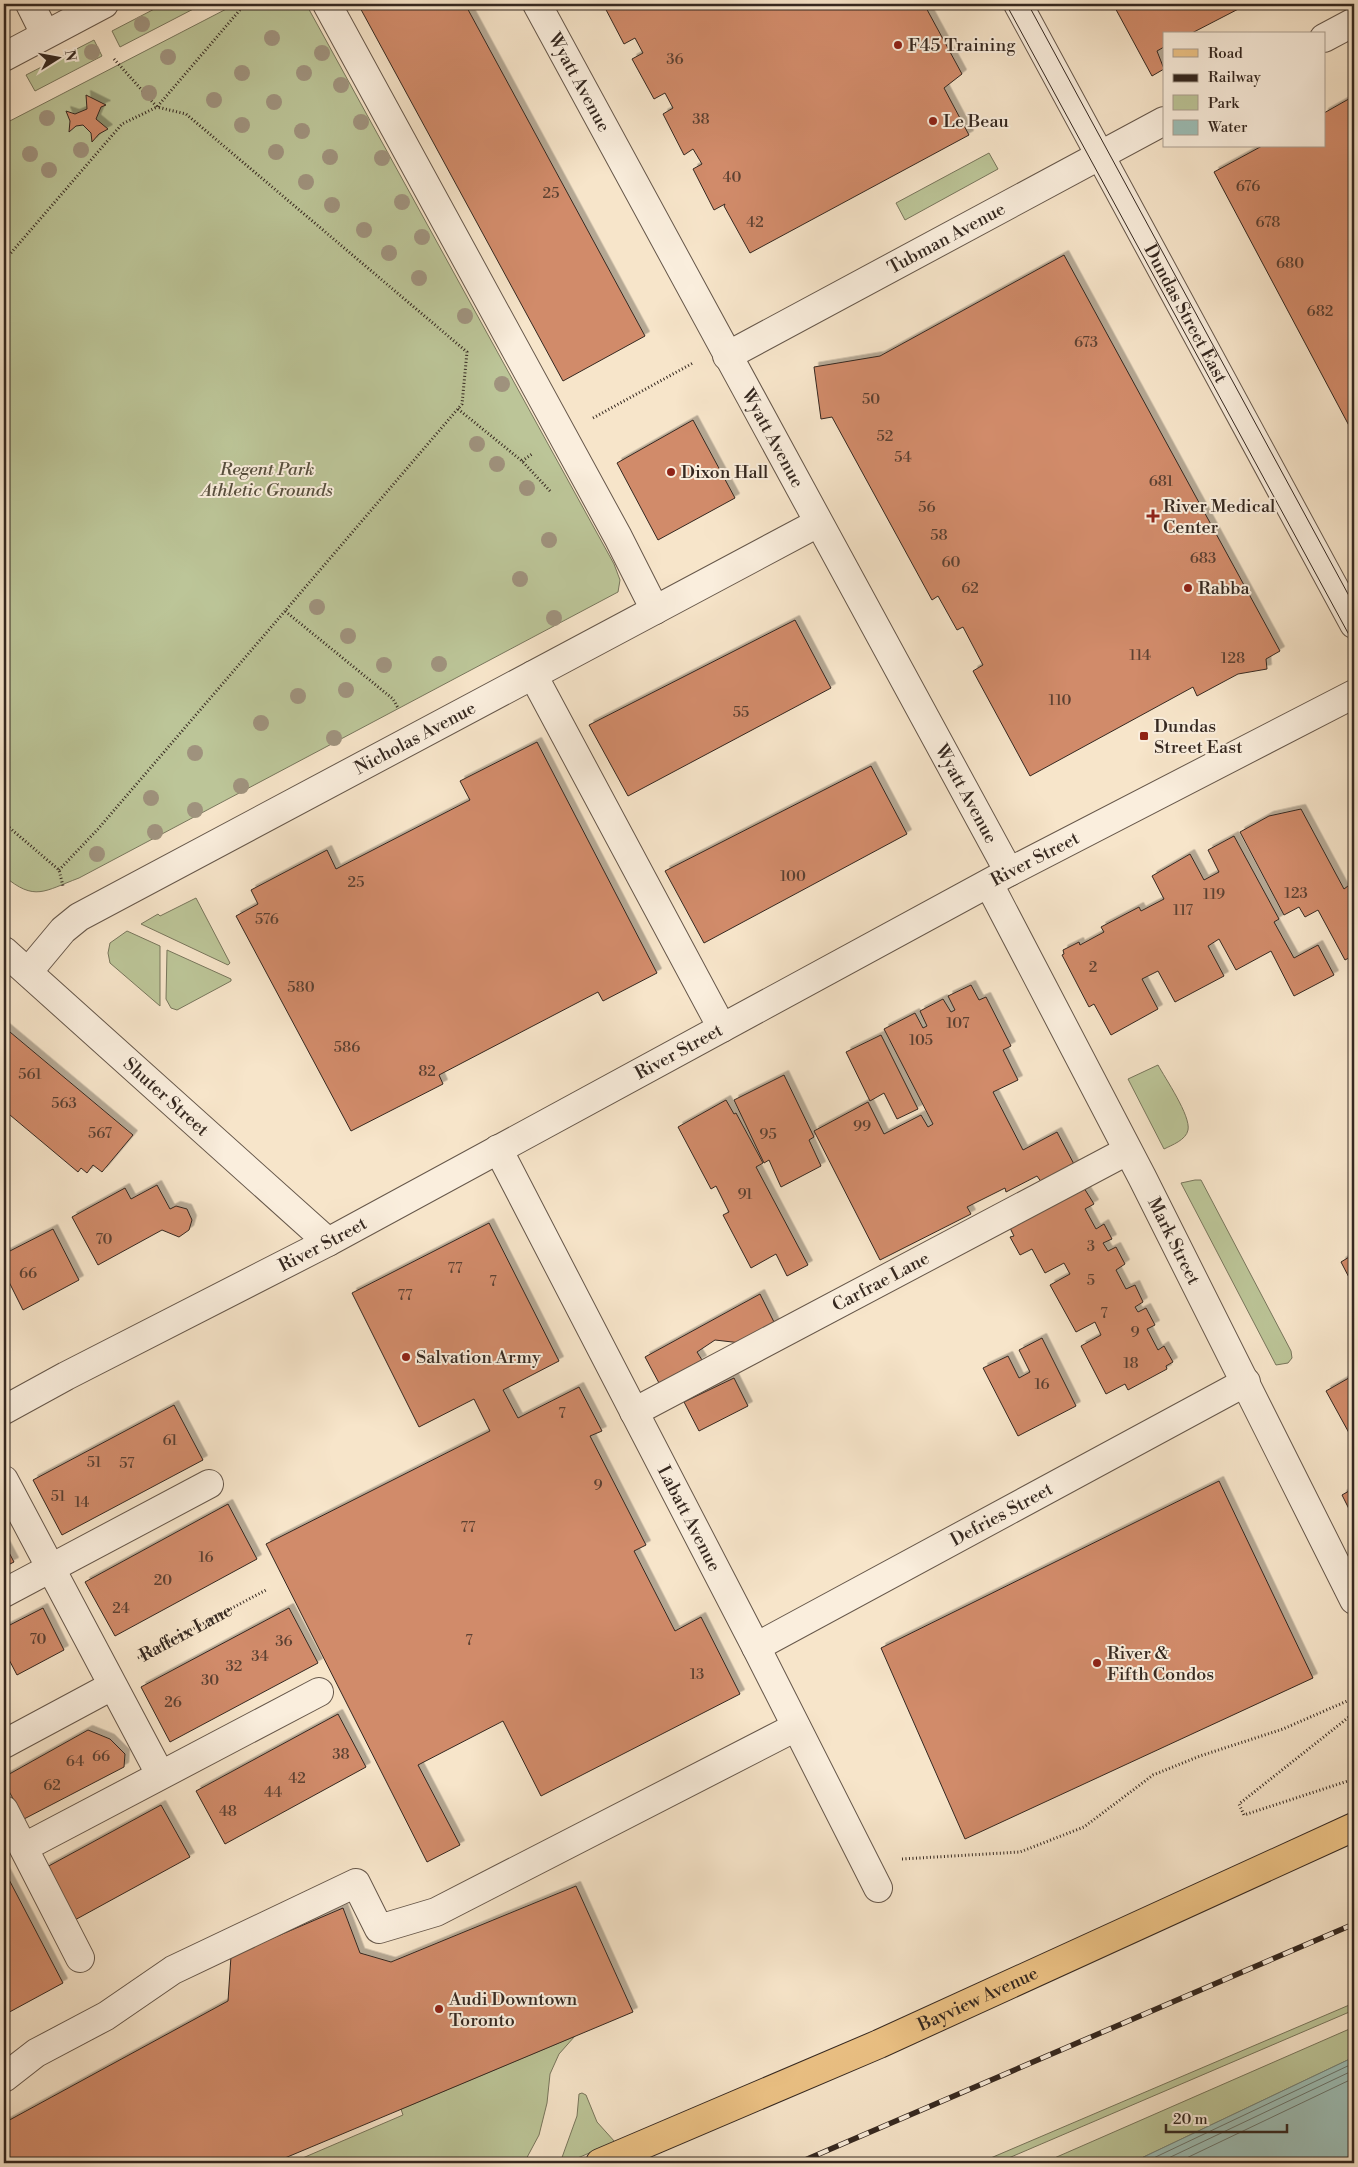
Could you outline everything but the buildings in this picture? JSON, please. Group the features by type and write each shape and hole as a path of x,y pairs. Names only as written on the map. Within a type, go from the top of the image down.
{"main road":[{"name":"Bayview Avenue","path":"600,2163 879,2044 1354,1827"}],"street":[{"path":"30,4 45,34"},
{"path":"4,57 104,4"},
{"path":"328,4 561,436 618,537 655,610"},
{"name":"Wyatt Avenue","path":"537,4 818,523 999,878"},
{"name":"Dundas Street East","path":"1018,4 1354,624"},
{"path":"1326,37 1354,22"},
{"name":"Tubman Avenue","path":"728,356 1163,122"},
{"name":"Nicholas Avenue","path":"28,972 63,930 79,917 818,523"},
{"path":"534,675 722,1028"},
{"name":"River Street","path":"4,1410 66,1376 328,1242 999,878 1354,694"},
{"name":"Mark Street","path":"999,878 1127,1151 1246,1382 1354,1600"},
{"name":"Shuter Street","path":"4,951 328,1242"},
{"name":"Labatt Avenue","path":"498,1149 756,1647 878,1888"},
{"name":"Carfrae Lane","path":"634,1412 1127,1151"},
{"name":"Defries Street","path":"756,1647 1246,1382"},
{"path":"4,1480 160,1774"},
{"path":"4,1593 209,1484"},
{"path":"4,1744 109,1681"},
{"path":"36,1841 160,1774 319,1692"},
{"path":"4,2078 36,2053 106,2016 173,1970 356,1883 379,1929 436,1912 796,1727"},
{"path":"4,1810 80,1958"}],"path":[{"path":"4,261 122,124 158,108 245,4"},
{"path":"59,870 98,829 462,404 466,352 186,114 158,108 114,59"},
{"path":"522,461 561,436 697,360"},
{"path":"458,409 522,461 555,496"},
{"path":"285,611 393,699 415,738"},
{"path":"4,823 59,870 65,892"},
{"name":"Raffeix Lane","path":"109,1681 266,1590"},
{"path":"864,1860 1020,1852 1084,1828 1152,1775 1282,1729 1354,1698"},
{"path":"1354,1713 1239,1804 1244,1815 1354,1779"}],"green space":[{"path":"164,4 203,4 120,47 112,31"},
{"name":"Regent Park Athletic Grounds","path":"236,4 306,4 614,564 620,580 618,592 79,878 48,890 32,891 24,889 4,876 4,124"},
{"path":"94,40 102,56 35,91 26,75"},
{"path":"989,153 998,169 905,220 896,203"},
{"path":"196,898 230,963 228,965 141,924 158,914 160,916"},
{"path":"127,931 160,946 160,1006 110,963 108,953 110,943"},
{"path":"167,950 231,979 231,981 177,1010 171,1008 166,999"},
{"path":"1158,1065 1182,1107 1188,1124 1185,1137 1164,1149 1128,1079"},
{"path":"1201,1180 1291,1351 1292,1358 1288,1363 1276,1365 1181,1183"},
{"path":"1354,2003 1354,2010 997,2163 979,2163"},
{"path":"1354,2027 1354,2057 1131,2163 1043,2163"},
{"path":"575,2036 559,2054 550,2074 547,2103 539,2135 524,2163 291,2163 403,2115 401,2109"},
{"path":"579,2094 586,2095 597,2122 615,2142 566,2163 560,2163 577,2116"}],"water":[{"path":"1354,2057 1354,2163 1131,2163"}],"tram line":[{"path":"1006,4 1354,644"},
{"path":"1028,4 1354,605"}],"railway":[{"path":"798,2163 1354,1924"}],"place":[{"name":"F45 Training","path":"898,45"},
{"name":"Le Beau","path":"933,121"},
{"name":"Dixon Hall","path":"671,472"},
{"name":"River Medical Center","path":"1153,516"},
{"name":"Rabba","path":"1188,588"},
{"name":"Dundas Street East","path":"1144,736"},
{"name":"Salvation Army","path":"406,1357"},
{"name":"River & Fifth Condos","path":"1097,1663"},
{"name":"Audi Downtown Toronto","path":"439,2009"}]}
